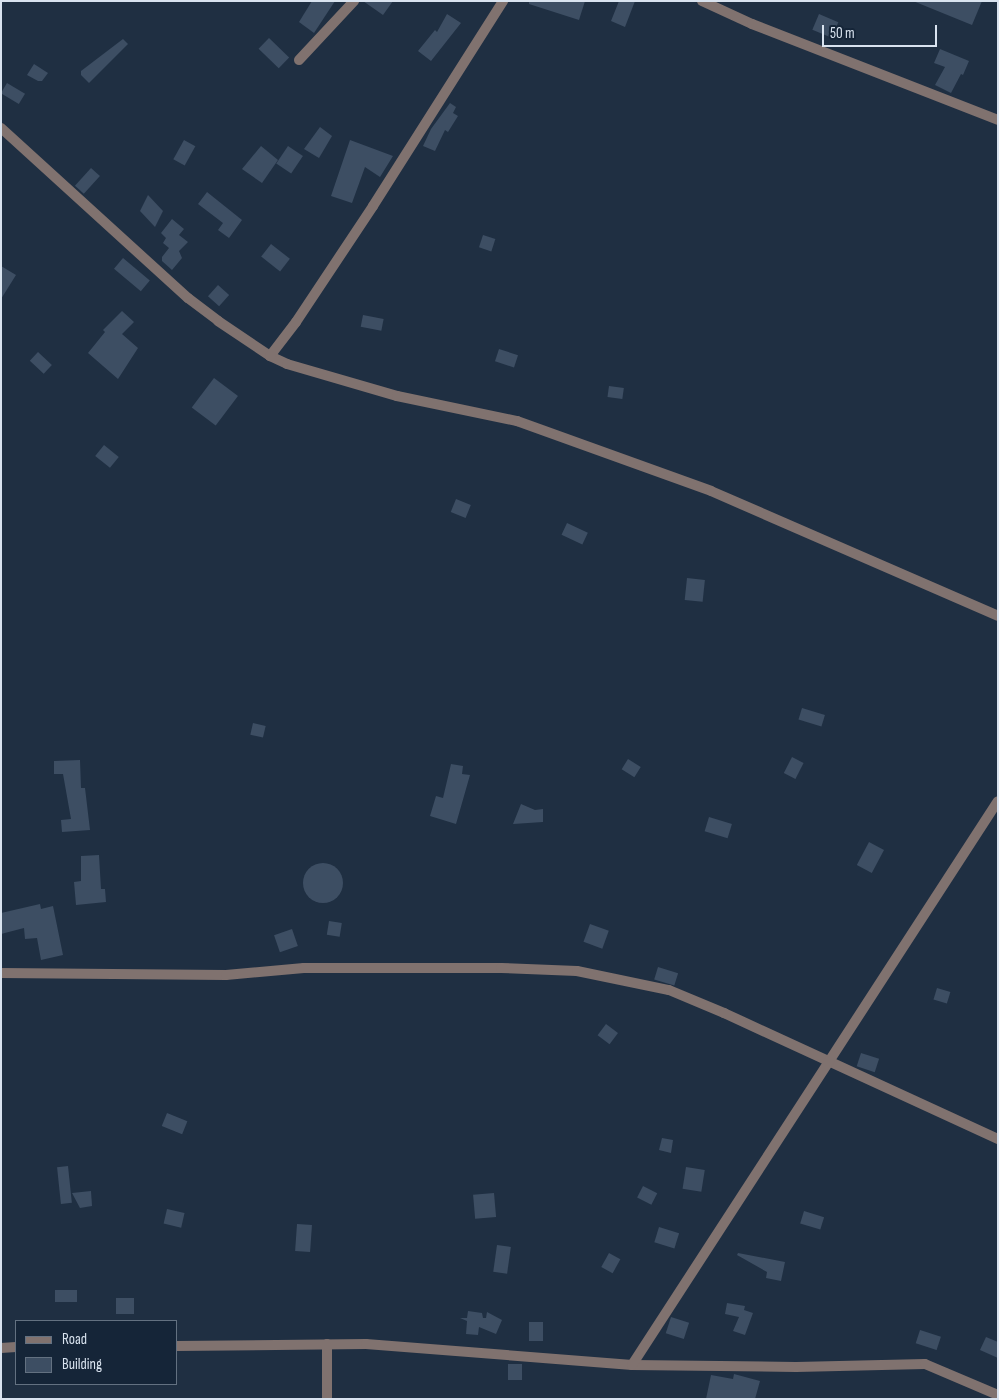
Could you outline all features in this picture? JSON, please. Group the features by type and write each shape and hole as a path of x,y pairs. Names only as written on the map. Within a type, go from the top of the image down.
{"street":[{"path":"299,60 354,1"},
{"path":"270,356 296,322 373,206 503,1"},
{"path":"702,1 752,24 998,120"},
{"path":"1,128 188,298 218,321 270,356 286,364 397,396 517,421 711,491 998,616"},
{"path":"632,1365 998,801"},
{"path":"1,973 226,974 304,968 502,968 577,971 669,990 830,1061 998,1139"},
{"path":"327,1344 327,1399"},
{"path":"178,1346 366,1344 632,1365 796,1367 925,1364 998,1395"},
{"path":"1,1348 15,1347"},
{"path":"978,1399 980,1387"}],"building":[{"path":"312,1 335,1 314,33 299,22"},
{"path":"363,1 393,1 383,15"},
{"path":"529,1 585,1 579,20 529,4"},
{"path":"619,1 635,1 625,27 611,21"},
{"path":"913,1 982,1 972,25"},
{"path":"447,14 461,23 431,61 418,51 435,30 437,32"},
{"path":"819,14 838,22 832,38 812,30"},
{"path":"269,38 289,57 279,68 259,49"},
{"path":"123,39 128,44 89,83 81,75 81,71"},
{"path":"940,49 969,61 963,75 961,74 951,93 935,85 945,67 934,63"},
{"path":"34,64 48,73 42,81 27,75"},
{"path":"7,83 25,94 19,104 1,93"},
{"path":"450,103 456,107 453,113 458,116 448,132 445,130 435,151 423,146 431,129"},
{"path":"320,127 332,136 319,158 304,149"},
{"path":"184,140 195,146 185,166 173,159"},
{"path":"350,140 393,156 380,177 365,167 352,203 331,196"},
{"path":"261,146 278,160 262,183 242,169"},
{"path":"288,146 303,156 291,173 276,163"},
{"path":"91,168 100,176 84,194 75,186"},
{"path":"207,192 242,220 229,238 218,230 223,223 198,204"},
{"path":"148,195 163,211 155,227 140,211"},
{"path":"172,219 184,229 179,235 188,242 179,251 182,258 172,270 162,261 162,257 169,248 163,243 166,238 161,233"},
{"path":"483,235 495,239 491,251 479,247"},
{"path":"271,244 290,259 280,271 261,257"},
{"path":"123,258 150,280 141,291 114,269"},
{"path":"1,266 16,275 1,299"},
{"path":"218,285 229,295 219,306 208,296"},
{"path":"122,311 134,322 122,334 138,348 118,379 88,353 105,332 103,330"},
{"path":"363,315 384,319 381,331 361,327"},
{"path":"499,349 518,355 514,368 495,361"},
{"path":"38,352 52,365 44,374 30,361"},
{"path":"214,378 238,396 216,426 192,408"},
{"path":"609,386 624,388 622,399 607,397"},
{"path":"104,445 119,457 110,468 95,456"},
{"path":"456,499 471,505 466,518 451,512"},
{"path":"567,523 588,533 582,545 562,535"},
{"path":"687,578 705,580 703,602 685,600"},
{"path":"802,708 825,715 821,726 798,719"},
{"path":"253,723 266,726 263,738 250,735"},
{"path":"792,757 804,763 795,779 784,773"},
{"path":"628,759 641,767 634,777 622,769"},
{"path":"80,760 81,788 85,788 90,830 62,832 61,820 71,819 63,774 54,774 54,761"},
{"path":"451,764 463,766 462,774 470,775 456,824 430,816 436,796 443,798"},
{"path":"521,804 535,810 543,809 543,822 513,824"},
{"path":"709,817 732,824 728,838 705,831"},
{"path":"869,842 884,850 872,873 857,865"},
{"path":"99,855 101,889 105,889 106,902 76,905 74,882 81,881 81,856"},
{"path":"319,863 327,863 334,866 340,872 343,883 340,894 334,900 327,903 319,903 312,900 306,894 303,887 303,879 306,872 312,866"},
{"path":"40,904 41,909 53,906 63,955 41,960 37,938 25,939 24,928 1,934 1,913"},
{"path":"329,921 342,923 340,937 327,935"},
{"path":"590,924 609,931 602,949 584,942"},
{"path":"292,929 298,946 280,952 274,935"},
{"path":"658,967 678,973 674,986 654,979"},
{"path":"937,988 950,992 947,1004 933,999"},
{"path":"606,1024 618,1033 610,1044 598,1035"},
{"path":"861,1053 879,1059 875,1072 857,1066"},
{"path":"167,1113 187,1121 182,1134 162,1126"},
{"path":"662,1138 673,1140 671,1153 659,1150"},
{"path":"68,1166 72,1203 61,1204 57,1167"},
{"path":"686,1167 705,1170 701,1192 683,1189"},
{"path":"643,1186 657,1193 651,1205 637,1198"},
{"path":"91,1191 92,1206 80,1208 72,1193"},
{"path":"494,1193 496,1217 475,1219 473,1195"},
{"path":"167,1209 185,1213 181,1228 164,1224"},
{"path":"804,1211 824,1217 820,1230 800,1223"},
{"path":"297,1224 312,1225 310,1252 295,1251"},
{"path":"659,1227 679,1233 674,1248 654,1242"},
{"path":"497,1245 511,1247 507,1274 493,1272"},
{"path":"609,1253 620,1259 613,1273 601,1267"},
{"path":"738,1253 785,1262 781,1281 766,1278 767,1272 737,1255"},
{"path":"55,1290 77,1290 77,1302 55,1302"},
{"path":"116,1298 134,1298 134,1314 116,1314"},
{"path":"727,1303 745,1306 744,1310 753,1313 745,1335 733,1331 739,1317 725,1314"},
{"path":"468,1311 482,1313 483,1318 486,1318 487,1312 502,1320 496,1334 479,1327 478,1335 466,1334 467,1321 460,1318 467,1318"},
{"path":"671,1317 689,1323 684,1339 666,1333"},
{"path":"529,1322 543,1322 543,1341 529,1341"},
{"path":"920,1330 941,1337 937,1350 916,1343"},
{"path":"986,1337 998,1342 998,1358 980,1350"},
{"path":"508,1364 522,1364 522,1380 508,1380"},
{"path":"734,1374 760,1381 755,1399 706,1399 711,1375 733,1379"}]}
